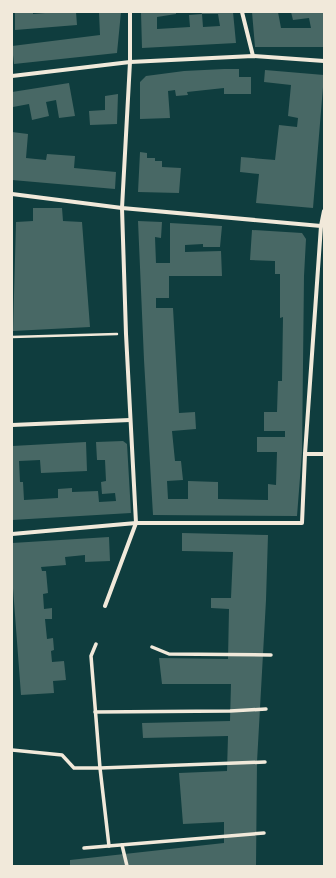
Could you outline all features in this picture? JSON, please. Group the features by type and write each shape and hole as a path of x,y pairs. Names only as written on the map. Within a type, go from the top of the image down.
{"street":[{"path":"104,606 136,523 126,334 122,208 130,62 130,12"},
{"path":"242,12 253,56"},
{"path":"12,76 130,62 253,56 324,61"},
{"path":"12,194 122,208 322,226"},
{"path":"12,534 136,523 302,523 324,211"},
{"path":"12,425 130,420"},
{"path":"306,454 324,454"},
{"path":"96,644 91,656 100,768 109,846"},
{"path":"152,647 169,654 271,655"},
{"path":"96,712 230,711 266,709"},
{"path":"12,750 62,755 74,768 265,762"},
{"path":"84,848 264,833"},
{"path":"122,845 127,866"}],"path":[{"path":"12,338 126,334"}],"building":[{"path":"15,12 33,12 33,14 76,12 77,25 15,30"},
{"path":"99,12 121,12 117,53 14,64 12,46 100,35"},
{"path":"141,12 176,12 176,14 157,17 157,29 190,27 189,15 202,14 201,12 233,12 236,43 142,48","holes":["202,14 218,14 220,26 203,27"]},
{"path":"252,12 278,12 281,28 311,28 309,18 293,20 291,12 324,12 324,47 255,47"},
{"path":"239,69 239,77 251,77 251,94 224,94 224,88 187,92 188,95 176,96 175,90 168,91 170,118 140,119 140,82 146,76 184,71"},
{"path":"265,70 324,75 313,208 256,203 259,174 240,172 241,157 275,160 279,125 297,127 298,118 288,116 291,85 264,82"},
{"path":"69,83 75,116 59,118 56,100 46,102 49,116 32,120 29,104 13,107 12,92"},
{"path":"118,94 117,124 90,125 89,111 105,110 105,96"},
{"path":"12,132 28,134 26,158 46,160 47,154 75,156 74,168 116,172 115,189 12,180"},
{"path":"140,152 147,153 147,158 155,158 155,161 162,161 162,167 181,168 179,193 138,192"},
{"path":"33,208 62,208 63,221 82,222 90,327 13,331 16,222 33,221"},
{"path":"138,221 162,222 161,238 155,237 156,263 170,263 170,223 222,226 220,247 203,247 203,244 185,245 185,252 221,251 222,276 169,276 169,298 156,298 156,308 173,308 179,413 195,412 196,429 172,431 175,461 181,461 183,480 167,481 168,499 188,499 188,481 218,482 218,499 268,500 268,484 276,485 277,452 257,452 257,437 285,437 285,431 264,431 264,412 277,412 278,381 282,381 283,317 280,318 280,274 275,274 275,261 250,260 252,230 302,233 306,239 304,276 302,452 297,516 153,515"},
{"path":"123,441 127,444 131,513 12,520 12,446 86,442 87,471 41,473 40,460 19,461 20,482 23,482 24,500 58,498 58,489 72,488 72,492 98,491 99,502 116,501 115,493 102,494 101,482 106,481 105,460 97,460 96,442"},
{"path":"182,533 268,535 257,762 256,866 70,866 70,860 224,843 224,822 183,824 179,773 227,771 228,736 143,738 142,723 230,721 231,684 162,684 159,658 228,659 229,609 211,608 211,598 231,598 233,552 182,551"},
{"path":"109,537 110,561 85,562 85,555 65,557 66,565 41,567 42,571 46,571 48,593 43,594 44,609 52,608 52,619 45,619 47,639 53,638 54,650 51,651 52,662 64,661 66,680 53,681 54,693 21,695 12,575 12,543"}]}
